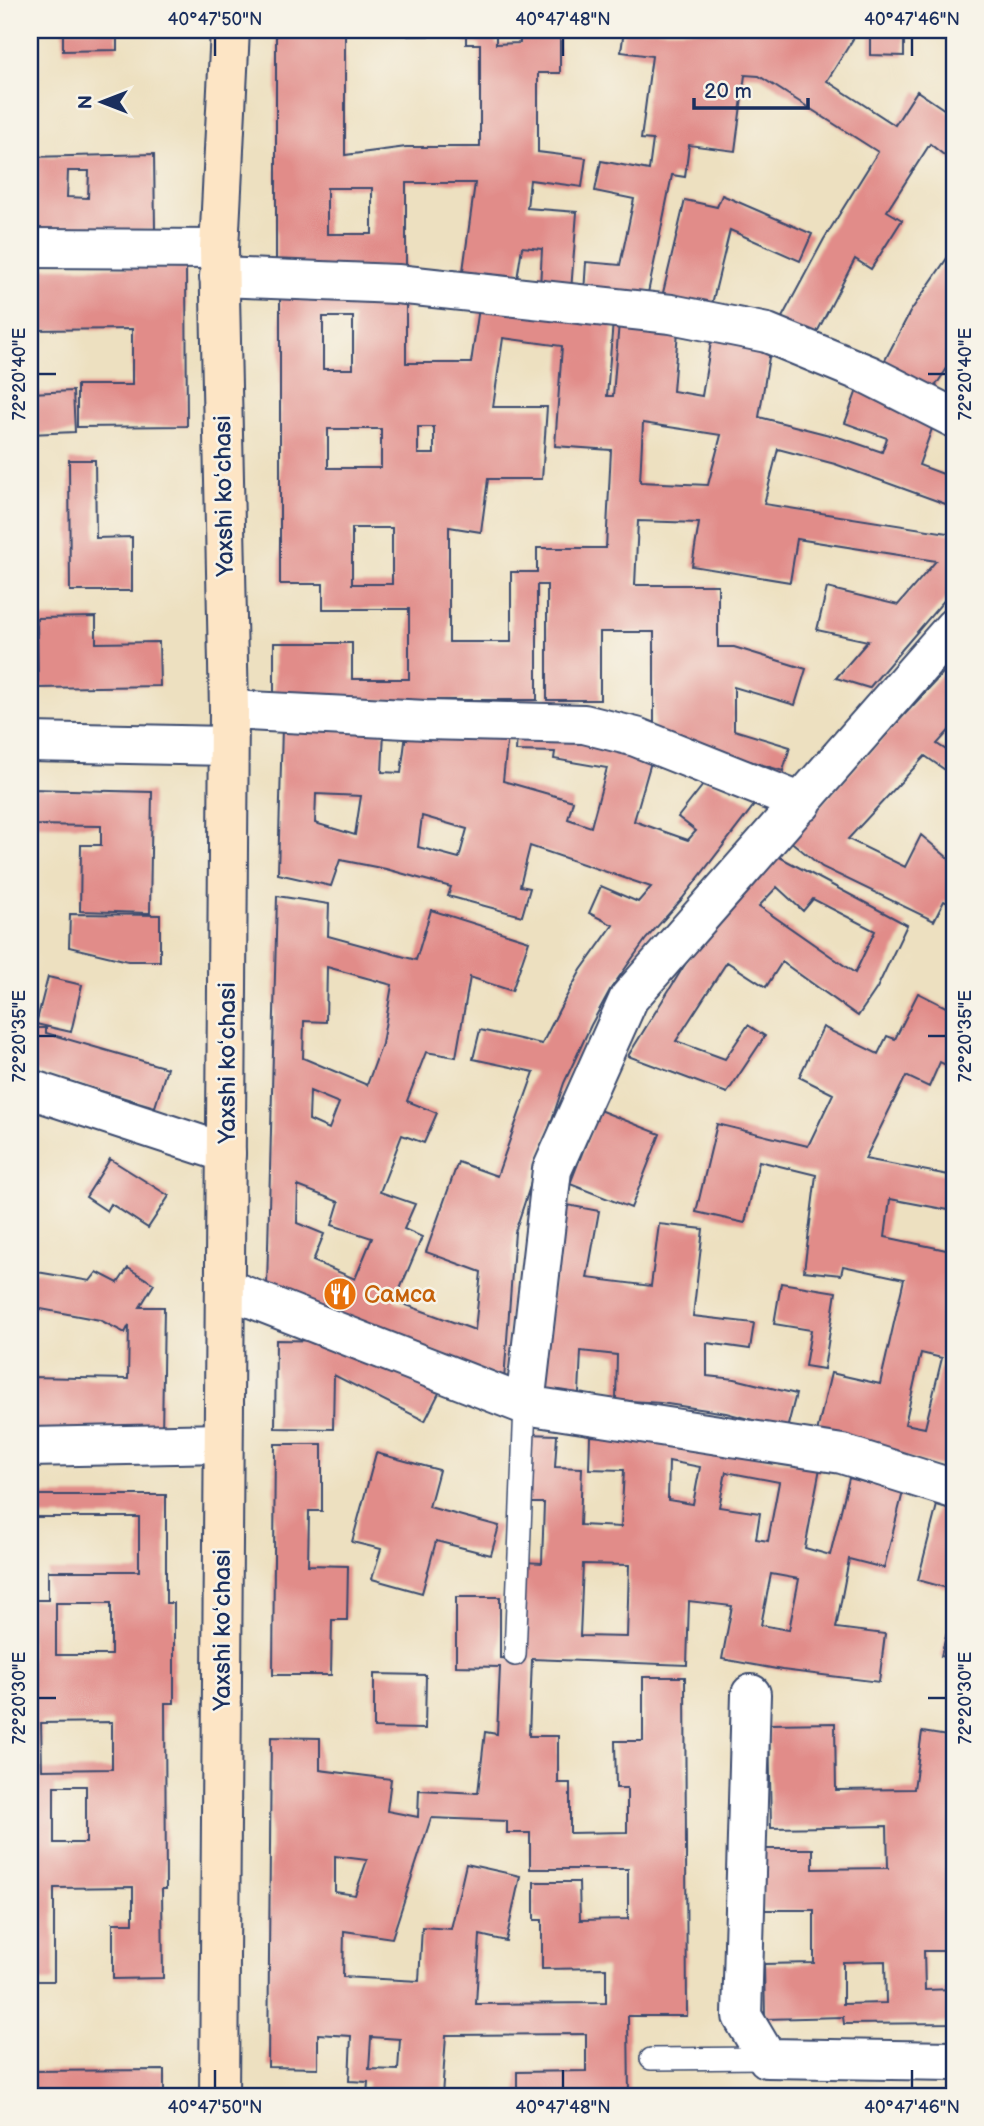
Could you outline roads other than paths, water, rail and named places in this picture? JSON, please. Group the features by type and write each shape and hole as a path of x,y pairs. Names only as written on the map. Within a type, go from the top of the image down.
{"street":[{"name":"Yaxshi koʻchasi","path":"219,2096 228,728 219,263 230,30"},
{"path":"30,248 219,263 671,314 767,333 869,375 954,418"},
{"path":"525,1405 552,1170 629,998 954,627"},
{"path":"30,742 228,728 426,720 584,723 636,737 802,803"},
{"path":"30,1089 226,1153"},
{"path":"225,1288 525,1405 842,1454 954,1489"},
{"path":"30,1447 223,1443"},
{"path":"751,1694 742,2016 767,2058 954,2061"}],"lane":[{"path":"515,1655 525,1405"},
{"path":"651,2059 767,2058"}],"place":[{"name":"Самса","path":"340,1294"}]}
